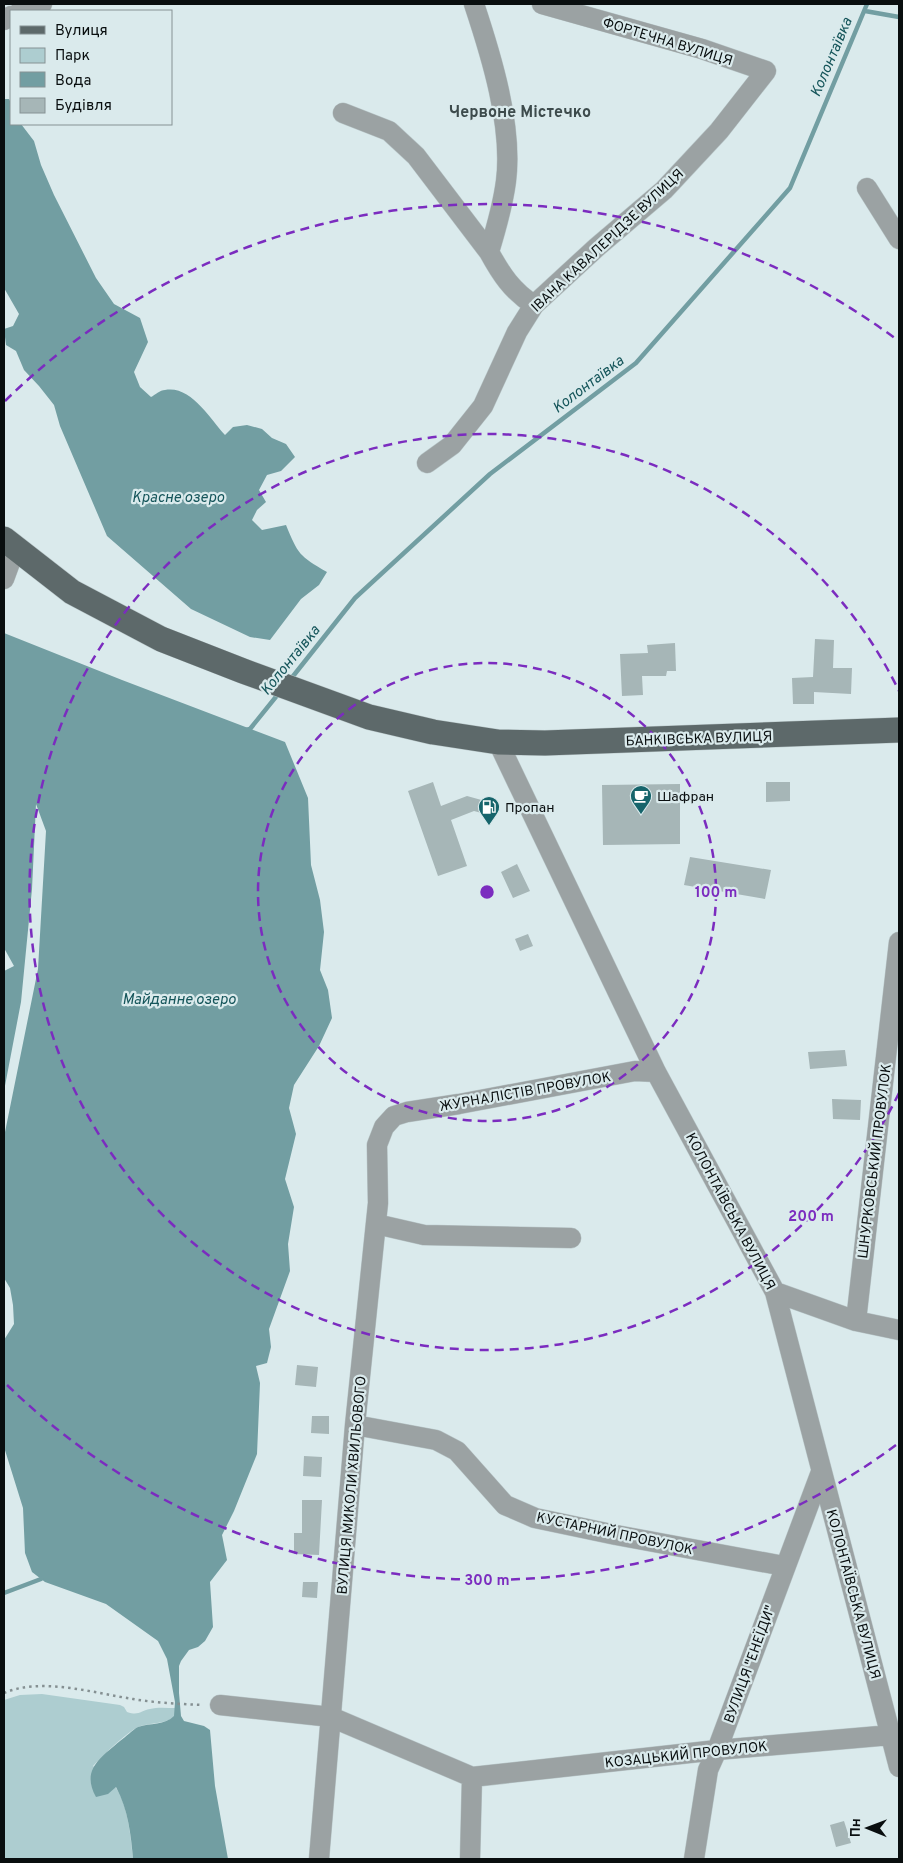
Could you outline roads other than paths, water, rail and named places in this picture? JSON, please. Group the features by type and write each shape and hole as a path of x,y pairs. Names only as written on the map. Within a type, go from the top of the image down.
{"main road":[{"name":"БАНКІВСЬКА ВУЛИЦЯ","path":"10,544 72,592 161,639 369,717 433,732 498,742 610,742 899,730"}],"street":[{"path":"23,10 42,4"},
{"path":"474,4 495,76 506,148 506,179 489,252"},
{"name":"ФОРТЕЧНА ВУЛИЦЯ","path":"542,4 702,49 766,71"},
{"name":"ІВАНА КАВАЛЕРІДЗЕ ВУЛИЦЯ","path":"427,463 452,445 483,406 517,332 534,304 664,190 719,131 766,71"},
{"path":"343,113 381,128 402,142 416,156 489,252 515,292 534,304"},
{"path":"867,188 899,239"},
{"path":"4,578 10,544"},
{"name":"КОЛОНТАЇВСЬКА ВУЛИЦЯ","path":"498,742 656,1072 775,1292 821,1472 895,1736 899,1767"},
{"name":"ШНУРКОВСЬКИЙ ПРОВУЛОК","path":"856,1321 899,942"},
{"name":"ЖУРНАЛІСТІВ ПРОВУЛОК","path":"394,1116 407,1112 635,1071 656,1072"},
{"name":"ВУЛИЦЯ МИКОЛИ ХВИЛЬОВОГО","path":"319,1859 355,1425 378,1203 377,1145 384,1128 394,1116"},
{"path":"376,1224 424,1235 571,1238"},
{"path":"775,1292 856,1321 899,1330"},
{"name":"КУСТАРНИЙ ПРОВУЛОК","path":"355,1425 436,1440 448,1445 457,1451 505,1505 535,1518 784,1566"},
{"name":"ВУЛИЦЯ \"ЕНЕЇДИ\"","path":"694,1859 708,1770 821,1472"},
{"path":"220,1705 331,1717 472,1777 470,1859"},
{"name":"КОЗАЦЬКИЙ ПРОВУЛОК","path":"472,1777 717,1750 895,1736"}],"water":[{"name":"Красне озеро","path":"4,99 9,99 10,125 22,125 34,141 41,165 54,195 96,278 114,304 140,318 148,342 134,372 140,387 151,397 163,390 174,390 183,393 206,412 225,435 233,427 247,425 262,429 272,438 286,444 295,457 281,471 267,475 259,490 266,502 257,510 252,520 262,530 286,525 300,553 310,562 327,572 319,585 301,599 270,640 250,637 191,609 107,536 60,426 54,405 24,370 16,351 6,345 4,329 13,326 19,314 4,288"},
{"name":"Майданне озеро","path":"4,633 285,742 308,798 311,865 320,900 324,932 320,970 328,990 332,1018 319,1046 294,1085 289,1108 296,1134 285,1179 294,1207 288,1244 290,1271 269,1329 271,1347 267,1363 256,1366 260,1383 257,1454 222,1535 227,1560 210,1582 213,1627 205,1641 198,1647 189,1650 179,1666 181,1716 184,1721 204,1726 210,1730 215,1786 228,1859 133,1859 126,1813 116,1787 108,1794 96,1797 91,1779 95,1765 100,1759 136,1728 166,1721 174,1716 175,1702 167,1659 158,1641 106,1604 45,1582 32,1572 25,1553 23,1508 4,1447 4,1340 14,1324 10,1288 4,1278 4,1137 38,969 46,831 36,804 32,889 21,1002 4,1091 4,971 14,966 4,948"}],"waterway":[{"name":"Колонтаївка","path":"290,680 355,598 490,474 636,363 790,188 867,4"},
{"path":"865,11 899,17"},
{"name":"Колонтаївка","path":"246,730 250,729 279,693"},
{"path":"4,1593 41,1579"}],"place":[{"name":"Шафран","path":"641,815"},
{"name":"Пропан","path":"489,826"}],"district":[{"name":"Червоне Містечко","path":"520,111"}]}
